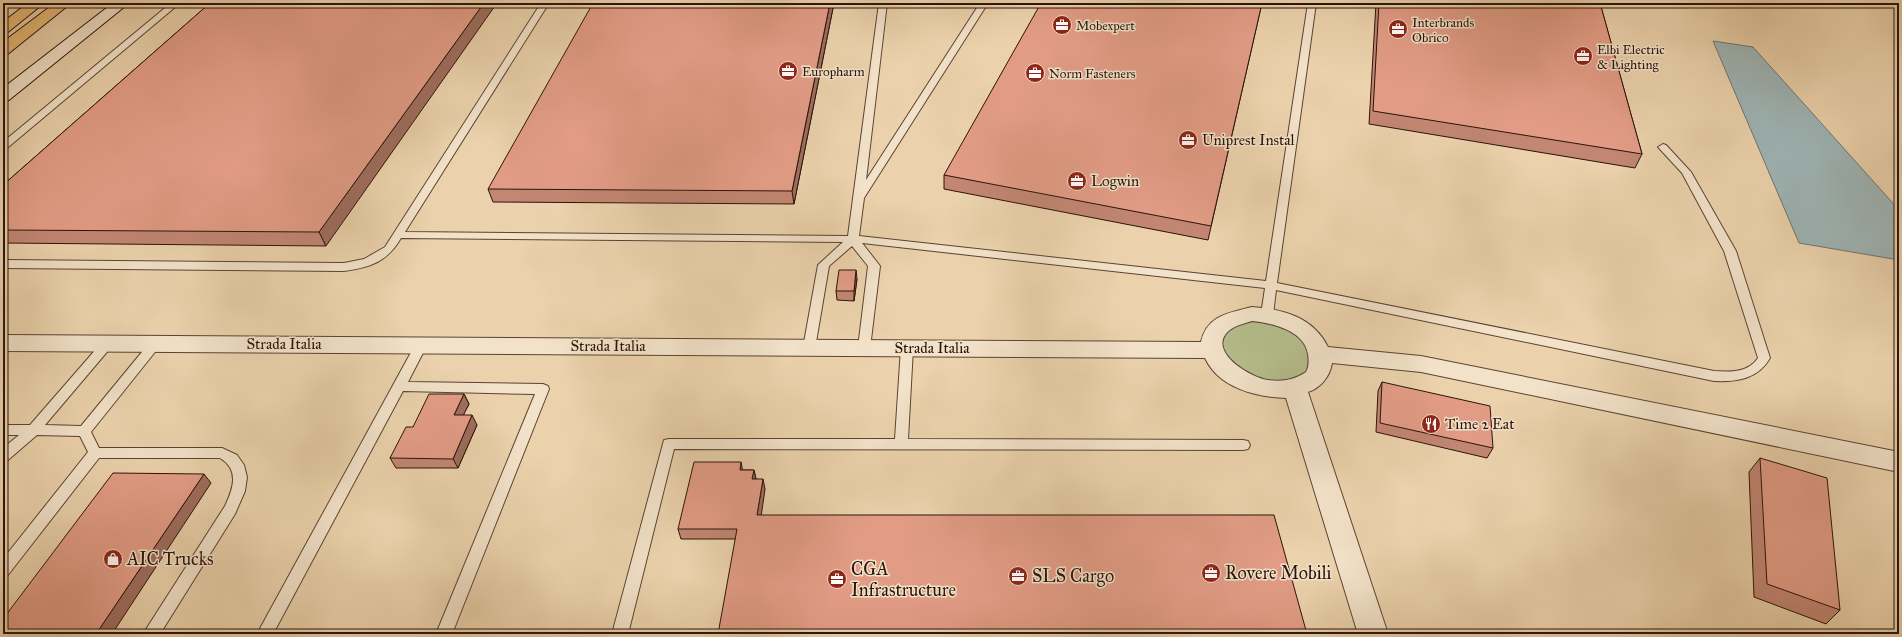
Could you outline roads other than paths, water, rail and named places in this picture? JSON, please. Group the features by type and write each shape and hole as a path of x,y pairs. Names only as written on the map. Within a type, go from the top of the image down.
{"highway":[{"path":"3,17 23,3"},
{"path":"3,29 37,3"},
{"path":"3,50 64,3"}],"street":[{"path":"3,96 122,3"},
{"path":"1244,315 1267,315 1282,319 1302,329 1316,343 1321,354 1321,365 1317,375 1308,383 1295,388 1281,390 1266,389 1250,385 1236,379 1225,370 1217,360 1212,350 1212,339 1217,329 1225,322 1244,315"},
{"name":"Strada Italia","path":"3,343 1212,350"},
{"path":"1321,354 1421,364 1899,462"},
{"path":"1295,388 1373,634"}],"lane":[{"path":"3,147 176,3"},
{"path":"3,264 344,267 370,262 381,256 389,249 399,235 545,3"},
{"path":"809,348 824,265 853,239 883,3"},
{"path":"859,197 984,3"},
{"path":"1267,315 1312,3"},
{"path":"399,235 853,239 1271,285 1714,376 1740,375 1753,371 1761,365 1764,358 1730,251 1686,172 1663,147"},
{"path":"853,239 874,266 864,348"},
{"path":"3,456 33,431 108,343"},
{"path":"84,431 155,344"},
{"path":"265,634 421,345"},
{"path":"901,444 907,348"},
{"path":"398,386 544,389 444,634"},
{"path":"3,430 84,431"},
{"path":"84,431 95,453"},
{"path":"620,634 670,444 1243,445"},
{"path":"3,570 95,453"},
{"path":"95,453 222,453 232,459 238,467 240,481 237,497 151,634"}],"water":[{"path":"1713,41 1753,47 1899,210 1899,260 1799,243"}],"place":[{"name":"Mobexpert","path":"1062,25"},
{"name":"Interbrands Obrico","path":"1398,29"},
{"name":"Elbi Electric & Lighting","path":"1583,56"},
{"name":"Europharm","path":"788,71"},
{"name":"Norm Fasteners","path":"1035,73"},
{"name":"Uniprest Instal","path":"1188,140"},
{"name":"Logwin","path":"1077,181"},
{"name":"Time 2 Eat","path":"1431,424"},
{"name":"AIC Trucks","path":"113,559"},
{"name":"Rovere Mobili","path":"1211,573"},
{"name":"SLS Cargo","path":"1018,576"},
{"name":"CGA Infrastructure","path":"837,579"}]}
